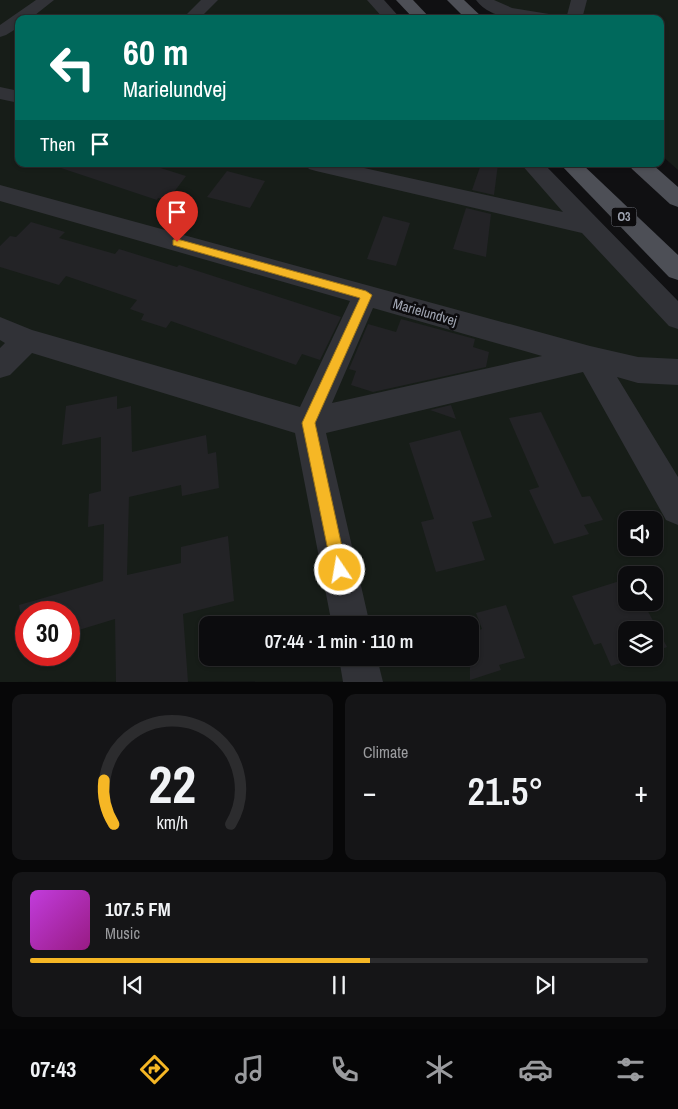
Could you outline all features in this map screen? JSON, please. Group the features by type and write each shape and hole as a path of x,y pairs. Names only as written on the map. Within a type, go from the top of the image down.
{"main road":[{"path":"404,0 419,15"},
{"path":"455,0 472,15"},
{"name":"O3","path":"573,167 678,270"},
{"path":"642,167 678,199"}],"street":[{"path":"25,15 46,0"},
{"path":"194,15 210,0"},
{"path":"484,0 490,6 526,15"},
{"path":"575,15 579,0"},
{"path":"373,4 388,15"},
{"path":"0,32 15,22"},
{"path":"0,93 15,96"},
{"path":"329,167 590,226"},
{"path":"535,167 678,318"},
{"name":"Marielundvej","path":"0,193 590,358 638,370 678,372"},
{"path":"349,616 308,423 366,295"},
{"path":"0,328 27,340 308,423 590,358 678,508"},
{"path":"0,366 27,340"},
{"path":"360,666 363,682"}],"shaded area":[{"path":"0,0 374,0 388,15 15,15 15,167 530,167 678,326 678,681 0,682"},
{"path":"477,0 678,0 678,170 664,158 664,15 494,15"}],"building":[{"path":"158,167 186,176 168,200 158,198 157,200 61,168"},
{"path":"480,167 498,167 494,195 472,190"},
{"path":"227,171 265,181 250,208 207,197"},
{"path":"466,208 491,214 486,257 453,249"},
{"path":"383,216 410,223 396,266 367,259"},
{"path":"31,222 65,232 59,238 115,254 119,249 177,267 179,265 341,317 320,360 302,354 296,365 171,321 166,328 141,320 144,314 130,309 137,300 66,276 59,285 0,267 0,246 10,236 16,237"},
{"path":"401,319 475,339 473,347 489,352 486,367 373,392 351,385 356,371 349,369 368,324 396,332"},
{"path":"117,396 117,409 131,406 132,452 206,435 208,454 216,452 219,488 182,496 181,485 129,497 127,575 181,563 181,547 228,536 234,601 183,614 188,682 116,682 115,619 80,630 80,601 33,601 103,581 104,524 88,527 89,494 101,491 101,437 62,445 66,406"},
{"path":"451,405 456,419 430,410"},
{"path":"541,412 582,497 590,496 603,520 584,525 589,534 554,544 529,490 539,487 509,418"},
{"path":"460,430 492,517 472,522 485,560 436,572 421,522 434,519 409,443"},
{"path":"618,582 618,611 648,611 653,621 618,621 618,664 611,666 601,643 594,645 572,596"},
{"path":"506,605 525,658 499,665 501,670 470,680 470,666 479,666 479,630 482,629 479,616 476,613"},
{"path":"663,640 667,647 663,649"}],"route":[{"path":"177,242 366,295 308,423 340,570"}]}
